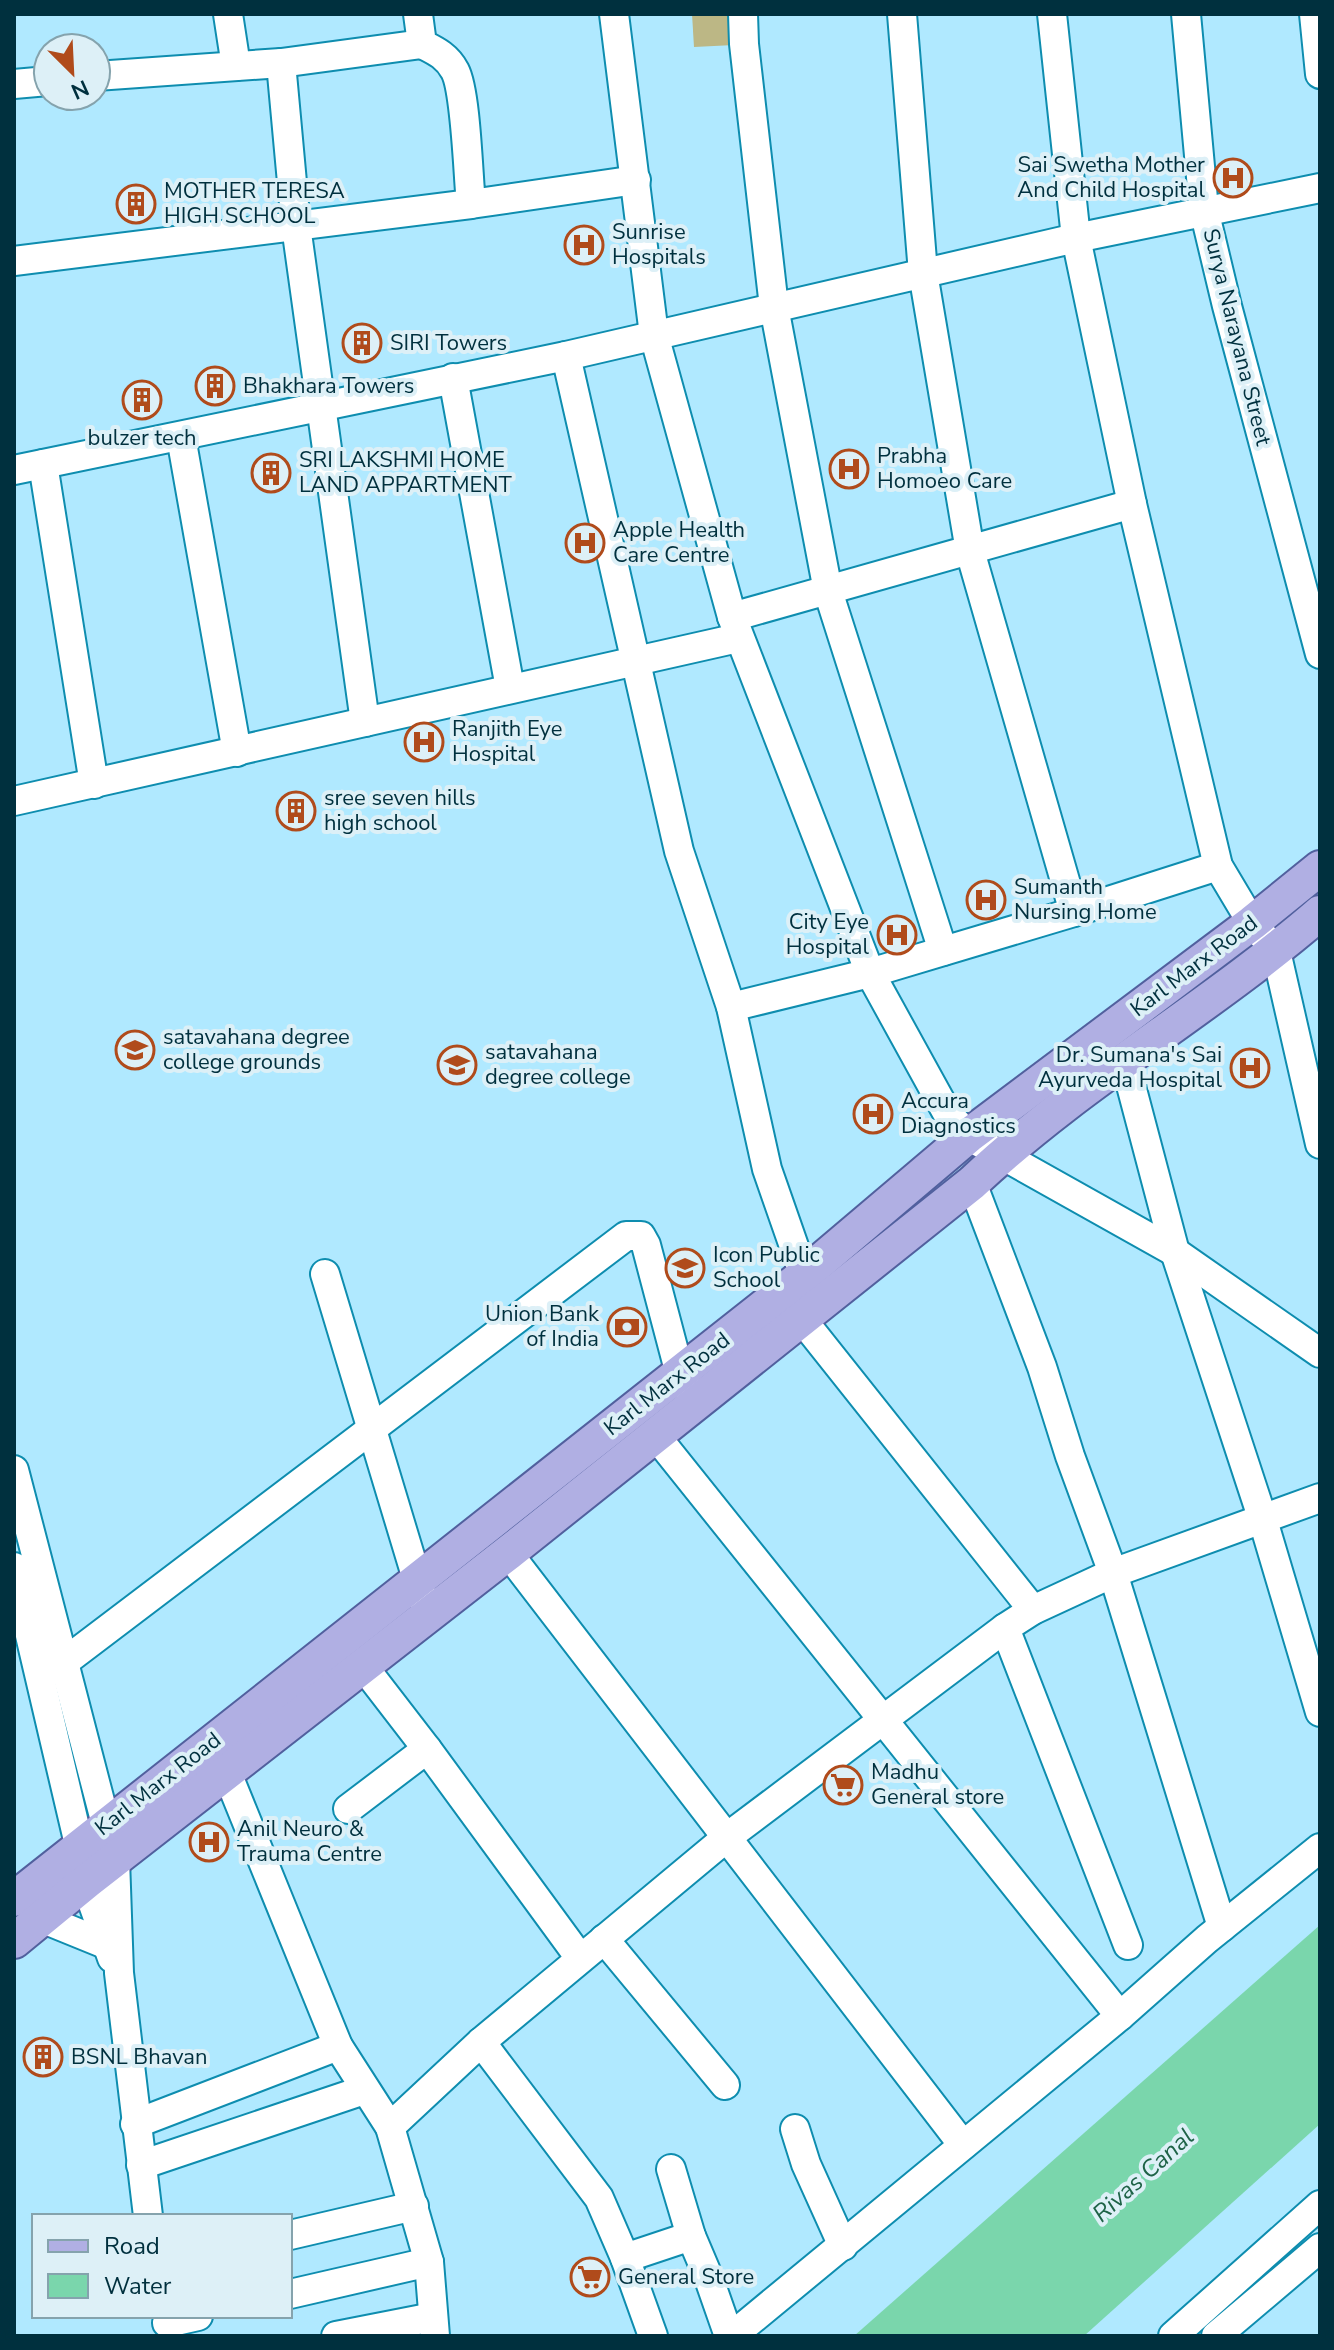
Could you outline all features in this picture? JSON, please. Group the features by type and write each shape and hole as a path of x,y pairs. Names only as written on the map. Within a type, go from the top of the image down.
{"main road":[{"name":"Karl Marx Road","path":"14,1941 655,1435 687,1388 804,1275 968,1136 1252,923 1320,868"},
{"name":"Karl Marx Road","path":"14,1899 417,1581 687,1388 800,1317 1124,1059 1276,951 1320,913"}],"street":[{"path":"228,14 236,66"},
{"path":"418,14 422,44"},
{"path":"614,14 654,335 735,627 870,973 946,1111 968,1136 1175,1252 1320,1353"},
{"path":"743,14 774,307 830,590 943,951"},
{"path":"902,14 923,273 970,551 1074,912"},
{"path":"1052,14 1076,238 1132,504 1218,866 1252,923 1276,951 1320,1144"},
{"name":"Surya Narayana Street","path":"1186,14 1204,210 1320,654"},
{"path":"1314,14 1320,74"},
{"path":"112,75 281,63 422,44 442,54 456,73 461,95 471,204"},
{"path":"281,63 296,226 365,722"},
{"path":"14,261 471,204 636,180"},
{"path":"14,470 566,356 1076,238 1320,188"},
{"path":"566,356 679,851 731,1007 767,1169 804,1275 800,1317 1033,1610"},
{"path":"453,378 510,688"},
{"path":"181,437 237,752"},
{"path":"43,464 94,784"},
{"path":"14,801 635,660 735,627 830,590 1132,504"},
{"path":"731,1007 870,973 1218,866"},
{"path":"1124,1059 1175,1252 1262,1517 1320,1712"},
{"path":"972,1183 1042,1367 1070,1456 1113,1573 1222,1927"},
{"path":"63,1663 626,1236 641,1236 646,1245 687,1388"},
{"path":"325,1274 428,1615"},
{"path":"655,1435 1120,2016"},
{"path":"14,1470 115,1859 119,1973 148,2214"},
{"path":"390,2127 481,2042 726,1838 1005,1628 1033,1610 1113,1573 1320,1498"},
{"path":"508,1553 963,2145"},
{"path":"14,1567 87,1881 105,1944 119,1973"},
{"path":"1005,1628 1128,1945"},
{"path":"363,1666 580,1958"},
{"path":"348,1809 427,1749"},
{"path":"227,1773 338,2046 390,2127 429,2262 434,2327 336,2336"},
{"path":"671,2169 691,2236 730,2336 843,2246 1320,1848"},
{"path":"41,1918 105,1944"},
{"path":"604,1939 725,2085"},
{"path":"481,2042 599,2198 653,2336"},
{"path":"135,2124 338,2046"},
{"path":"141,2165 364,2090"},
{"path":"795,2129 806,2164 843,2246"},
{"path":"1173,2336 1320,2205"},
{"path":"292,2235 414,2206"},
{"path":"625,2258 691,2236"},
{"path":"1216,2336 1320,2248"},
{"path":"292,2294 429,2262"},
{"path":"167,2325 191,2318"}],"shaded area":[{"path":"692,14 732,14 734,45 694,47"}],"water":[{"name":"Rivas Canal","path":"1320,1925 1320,2124 1084,2336 854,2336"}],"place":[{"name":"Sai Swetha Mother And Child Hospital","path":"1233,178"},
{"name":"MOTHER TERESA HIGH SCHOOL","path":"136,204"},
{"name":"Sunrise Hospitals","path":"584,245"},
{"name":"SIRI Towers","path":"362,343"},
{"name":"Bhakhara Towers","path":"215,386"},
{"name":"bulzer tech","path":"142,400"},
{"name":"Prabha Homoeo Care","path":"849,469"},
{"name":"SRI LAKSHMI HOME LAND APPARTMENT","path":"271,473"},
{"name":"Apple Health Care Centre","path":"585,543"},
{"name":"Ranjith Eye Hospital","path":"424,742"},
{"name":"sree seven hills high school","path":"296,811"},
{"name":"Sumanth Nursing Home","path":"986,900"},
{"name":"City Eye Hospital","path":"897,935"},
{"name":"satavahana degree college grounds","path":"135,1050"},
{"name":"satavahana degree college","path":"457,1065"},
{"name":"Dr. Sumana's Sai Ayurveda Hospital","path":"1250,1068"},
{"name":"Accura Diagnostics","path":"873,1114"},
{"name":"Icon Public School","path":"685,1268"},
{"name":"Union Bank of India","path":"627,1327"},
{"name":"Madhu General store","path":"843,1785"},
{"name":"Anil Neuro & Trauma Centre","path":"209,1842"},
{"name":"BSNL Bhavan","path":"43,2057"},
{"name":"General Store","path":"590,2277"}]}
